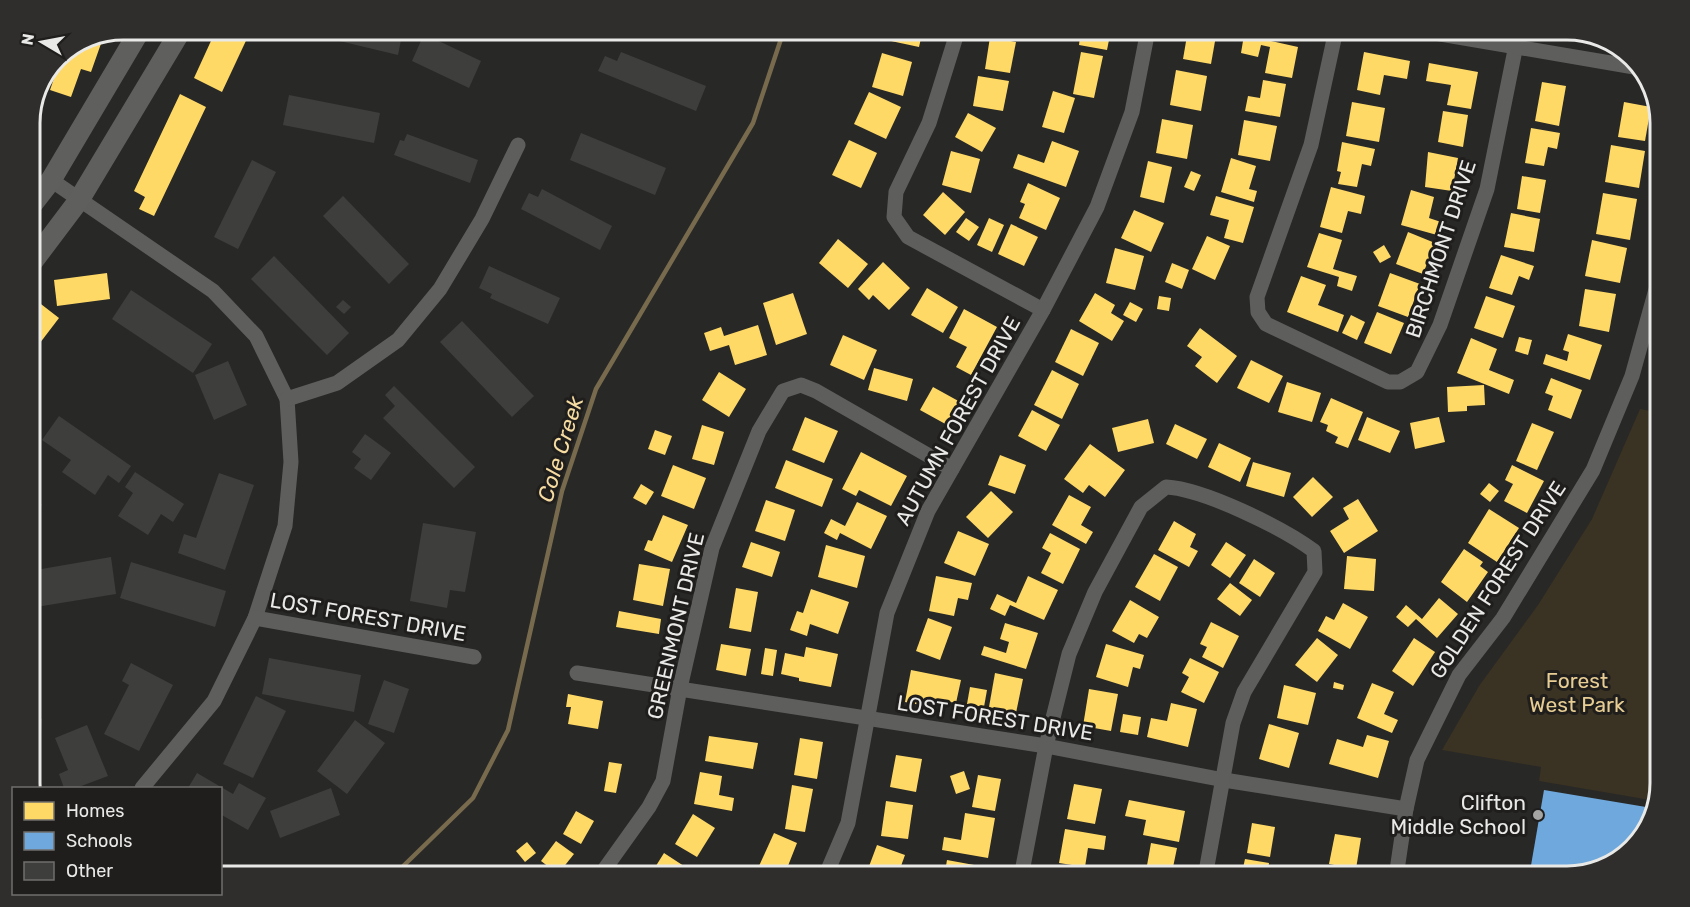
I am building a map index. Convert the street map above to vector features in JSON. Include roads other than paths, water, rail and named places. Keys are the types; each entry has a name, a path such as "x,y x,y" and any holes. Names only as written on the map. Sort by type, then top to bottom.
{"main road":[{"path":"41,193 51,180 134,40"},
{"path":"41,250 79,200 175,40"}],"street":[{"path":"955,40 929,123 896,192 894,217 909,237 1043,310"},
{"name":"AUTUMN FOREST DRIVE","path":"830,866 848,823 887,613 928,511 1043,310 1097,207 1132,112 1146,40"},
{"name":"BIRCHMONT DRIVE","path":"1334,40 1311,145 1257,297 1258,312 1266,324 1388,382 1400,382 1417,372 1440,325 1487,189 1516,45"},
{"path":"1483,40 1625,65"},
{"path":"287,399 337,383 398,340 440,289 482,219 518,145"},
{"path":"51,180 213,291 256,336 287,399 291,462 285,526 255,618 214,702 144,787"},
{"name":"GOLDEN FOREST DRIVE","path":"1398,866 1406,809 1417,760 1459,675 1503,618 1593,470 1632,376 1649,313"},
{"name":"GREENMONT DRIVE","path":"607,866 649,807 663,781 680,688 712,548 759,431 783,391 801,385 816,391 952,469"},
{"path":"1023,866 1046,746 1069,654 1095,592 1141,507 1166,487 1186,488 1292,535 1314,551 1315,572 1244,692 1233,723 1207,866"},
{"name":"LOST FOREST DRIVE","path":"255,618 474,657"},
{"name":"LOST FOREST DRIVE","path":"577,673 1046,746 1224,780 1406,809"}],"waterway":[{"name":"Cole Creek","path":"403,866 473,798 508,730 562,491 596,389 753,123 781,40"}],"place":[{"name":"Clifton Middle School","path":"1538,815"}],"park label":[{"name":"Forest West Park","path":"1577,693"}]}
